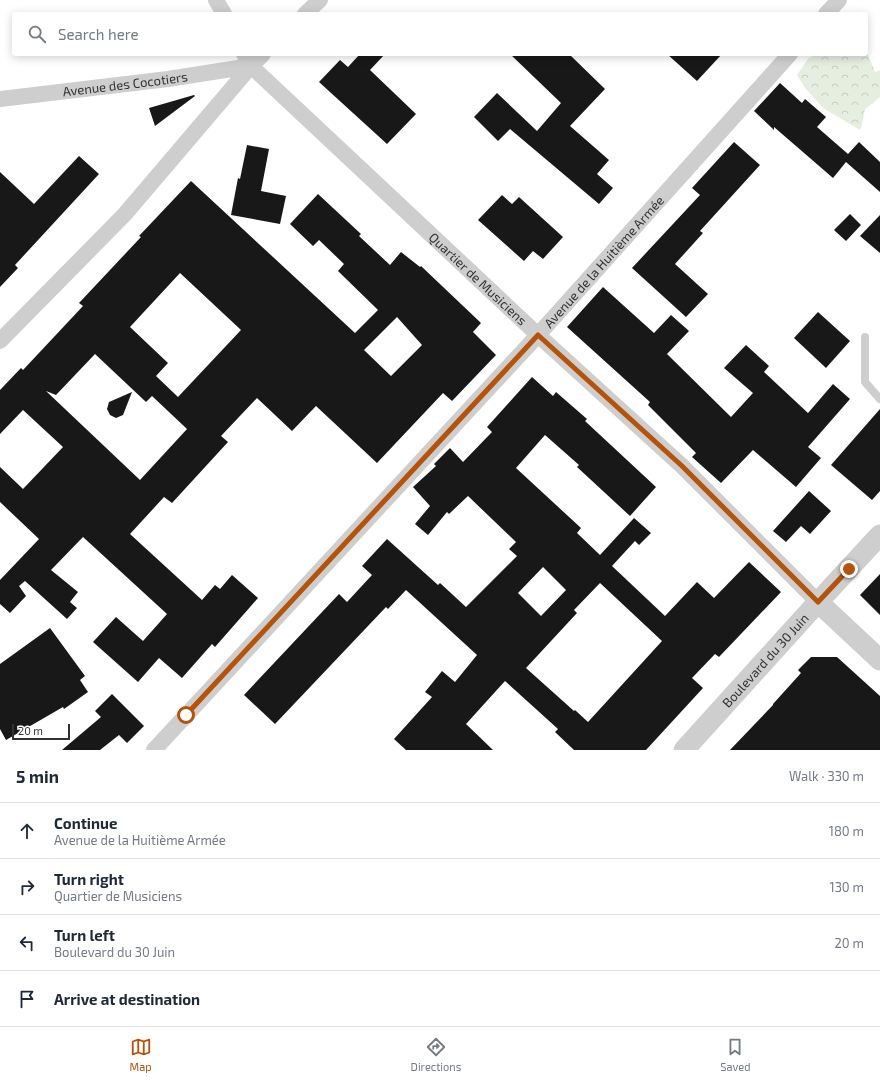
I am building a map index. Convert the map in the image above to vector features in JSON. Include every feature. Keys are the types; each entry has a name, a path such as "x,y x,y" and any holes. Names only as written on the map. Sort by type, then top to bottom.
{"street":[{"path":"216,0 223,12"},
{"path":"307,12 320,0"},
{"path":"828,12 839,0"},
{"path":"0,341 125,214 248,60 259,56"},
{"name":"Avenue de la Huitième Armée","path":"154,750 538,335 788,56"},
{"name":"Avenue des Cocotiers","path":"0,99 168,79 248,60"},
{"name":"Quartier de Musiciens","path":"248,60 538,335 682,466 818,602"},
{"name":"Boulevard du 30 Juin","path":"684,750 880,536"},
{"path":"818,602 880,660"}],"lane":[{"path":"865,337 865,382 880,399"}],"green space":[{"path":"868,55 875,72 880,70 880,97 865,109 860,130 823,108 805,88 797,75 808,59 813,56"}],"building":[{"path":"358,56 383,56 370,70 416,114 387,144 319,82 340,60 348,67"},
{"path":"512,56 571,56 605,89 570,126 609,160 597,174 613,188 599,204 510,129 498,141 474,117 497,93 537,131 561,103"},
{"path":"669,56 720,56 697,81"},
{"path":"780,83 802,103 805,99 826,117 817,127 848,154 859,142 880,162 880,192 846,162 833,178 774,127 774,130 754,111"},
{"path":"194,95 195,96 155,126 149,108"},
{"path":"734,142 760,165 700,231 703,233 675,264 708,294 686,317 632,268 700,195 692,188"},
{"path":"247,145 269,149 261,191 286,196 280,224 231,215 238,178 240,179"},
{"path":"79,156 99,174 15,265 18,268 0,287 0,172 34,204"},
{"path":"191,181 355,333 378,310 338,271 344,264 319,240 313,246 290,224 318,194 361,234 359,236 390,265 401,252 420,267 421,266 481,323 473,332 496,355 452,401 443,393 377,463 316,406 292,431 257,398 221,436 228,442 172,503 164,497 130,534 202,600 215,585 220,589 232,575 258,598 215,647 212,644 182,678 159,658 138,682 93,642 116,617 143,641 167,614 83,537 51,570 78,592 70,602 77,608 67,619 25,581 19,586 26,596 10,613 0,604 0,580 39,539 0,502 0,467 23,489 63,447 23,410 0,434 0,390 21,368 23,370 83,306 79,303 141,237 139,236","holes":["180,273 241,330 178,397 156,376 168,363 130,327","397,317 422,345 391,376 364,350","95,354 146,402 152,396 187,429 140,480 46,391 56,395"]},
{"path":"502,195 512,204 519,197 563,237 543,259 533,251 524,261 478,220"},
{"path":"850,214 861,225 846,241 834,230"},
{"path":"880,215 880,253 860,236"},
{"path":"603,287 654,333 671,315 689,331 667,354 731,417 753,393 724,368 746,345 769,366 764,372 808,413 833,384 850,399 808,447 821,458 796,487 753,450 721,483 692,457 696,453 648,405 650,402 567,327"},
{"path":"818,312 850,341 826,368 794,338"},
{"path":"532,377 553,396 556,392 587,419 585,421 656,487 630,516 577,467 579,465 545,435 516,468 581,528 577,533 600,555 634,518 651,533 639,545 635,541 612,566 665,616 697,582 714,598 749,562 781,592 719,657 715,654 692,678 703,688 646,750 574,750 555,732 558,729 505,681 466,724 493,750 406,750 394,739 432,697 425,692 442,671 455,682 477,655 406,590 388,609 386,607 275,724 244,695 339,594 347,602 372,575 362,566 387,539 438,585 440,583 466,607 517,556 509,549 516,542 468,496 449,514 447,512 428,535 415,524 430,506 413,487 436,466 434,464 450,448 463,462 492,432 487,427","holes":["543,567 566,590 541,616 518,593","600,583 662,641 588,722 526,668 577,613 574,610"]},
{"path":"132,392 123,415 116,418 110,415 107,409 109,402"},
{"path":"880,409 880,491 872,500 831,465"},
{"path":"809,491 831,511 810,534 801,526 786,542 773,531"},
{"path":"880,574 880,615 860,595"},
{"path":"50,628 85,676 80,680 88,692 64,709 63,707 6,740 0,729 0,664"},
{"path":"811,657 837,657 880,696 880,750 730,750 801,673 798,670"},
{"path":"112,694 144,726 127,743 119,735 100,750 62,750 101,717 95,711"}],"route":[{"path":"186,715 538,335 682,466 818,602 849,569"}]}
